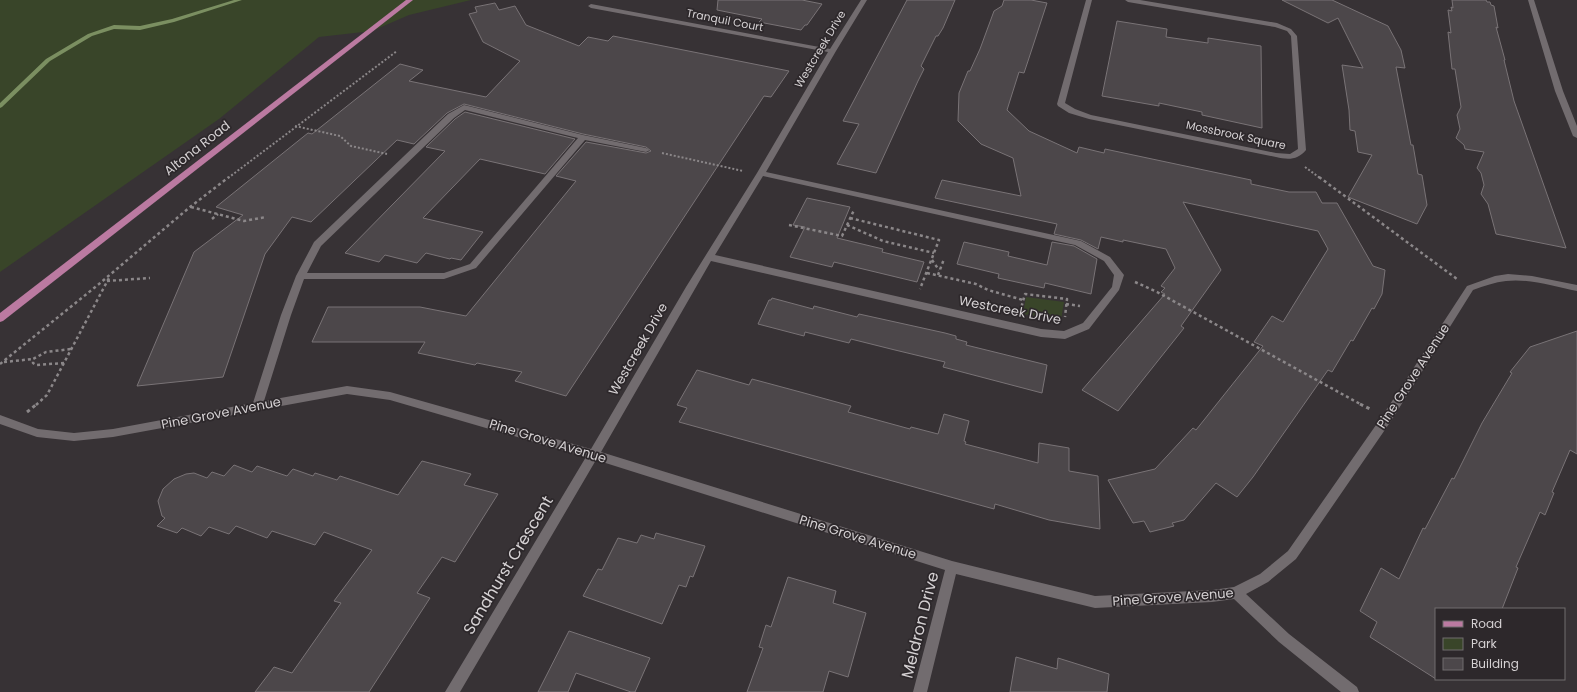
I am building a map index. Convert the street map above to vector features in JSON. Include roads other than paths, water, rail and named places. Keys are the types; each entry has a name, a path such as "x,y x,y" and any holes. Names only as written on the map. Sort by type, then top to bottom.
{"main road":[{"name":"Altona Road","path":"0,318 410,0"}],"street":[{"name":"Westcreek Drive","path":"593,455 689,289 761,173 832,51 864,0"},
{"name":"Mossbrook Square","path":"1089,0 1061,104 1072,111 1089,116 1292,157 1302,150 1294,36 1289,30 1277,25 1128,0"},
{"path":"1531,0 1559,91 1577,136"},
{"name":"Tranquil Court","path":"591,6 832,51"},
{"path":"257,406 286,315 301,276 317,244 451,116 464,107 583,137 646,150"},
{"path":"301,276 444,276 472,266 583,137"},
{"name":"Westcreek Drive","path":"709,257 1050,334 1065,335 1086,326 1116,288 1119,275 1107,259 1078,243 761,173"},
{"name":"Pine Grove Avenue","path":"0,419 38,433 74,437 113,433 347,390 390,396 564,445 952,567 1095,602 1212,596 1236,593 1264,578 1292,555 1386,418 1470,288 1495,279 1508,277 1532,279 1577,288"},
{"name":"Sandhurst Crescent","path":"452,692 593,455"},
{"name":"Meldron Drive","path":"920,692 952,567"},
{"path":"1236,593 1284,638 1352,692"}],"waterway":[{"path":"0,106 48,60 90,35 114,27 140,28 174,20 239,0"}]}
